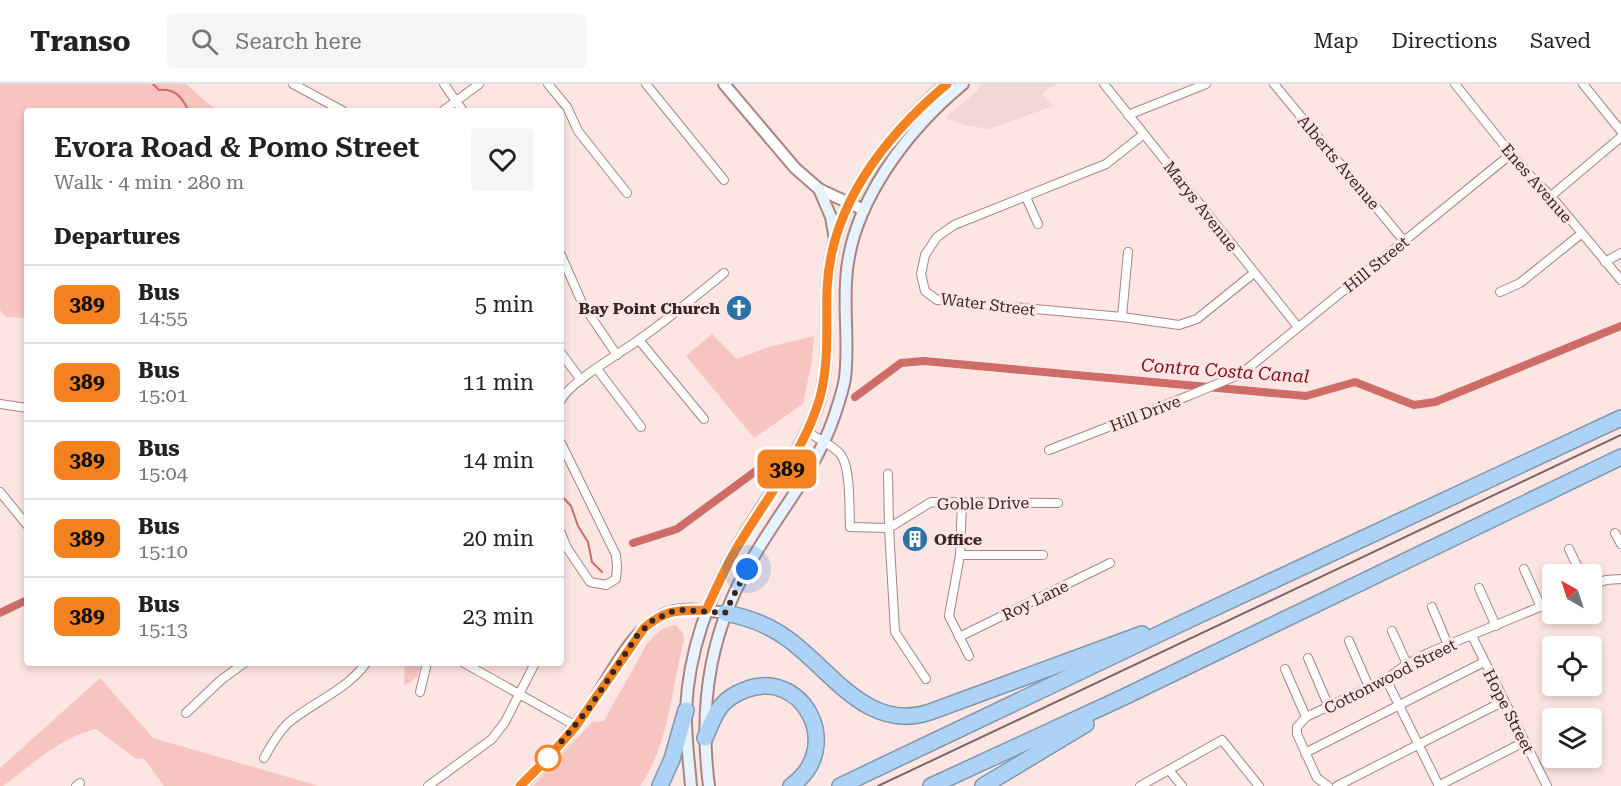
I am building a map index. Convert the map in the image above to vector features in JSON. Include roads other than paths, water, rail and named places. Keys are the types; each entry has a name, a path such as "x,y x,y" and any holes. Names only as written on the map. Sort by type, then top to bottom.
{"highway":[{"path":"840,786 1621,418"},
{"path":"931,786 1124,697 1621,457"},
{"path":"725,613 741,616 777,632 814,660 862,704 886,714 903,717 930,712 1132,636 1180,624"},
{"path":"705,738 723,704 735,694 750,688 765,687 792,694 811,715 816,729 817,744 814,759 806,773 792,786"},
{"path":"983,786 1101,716 1124,697"},
{"path":"660,786 672,759 686,710"}],"main road":[{"path":"691,786 686,710 693,654 706,610 740,542 791,462 816,408 828,335 827,290 830,260 850,202 881,150 920,106 946,84"},
{"path":"709,786 705,738 706,702 711,664 725,613 756,552 810,470 835,416 845,379 846,281 850,247 864,210 892,162 912,134 940,104 963,84"},
{"path":"819,189 831,218 836,242"}],"street":[{"path":"293,84 337,108"},
{"path":"444,84 461,108"},
{"path":"447,108 479,84"},
{"path":"548,84 567,107 578,131 627,193"},
{"path":"646,84 724,180"},
{"path":"724,84 795,168 819,189 864,210"},
{"name":"Marys Avenue","path":"1104,84 1298,327"},
{"path":"1128,115 1206,84"},
{"name":"Alberts Avenue","path":"1274,84 1404,241"},
{"name":"Enes Avenue","path":"1455,84 1511,154 1551,195 1621,280"},
{"path":"1583,84 1621,131"},
{"name":"Water Street","path":"1144,135 1106,164 954,225 937,237 925,255 921,274 925,291 936,300 1122,317 1179,325 1197,319 1254,273"},
{"path":"1551,195 1621,137"},
{"name":"Hill Street","path":"1241,374 1511,154"},
{"path":"1026,196 1038,224"},
{"path":"1500,292 1520,283 1581,234"},
{"path":"1122,317 1128,252"},
{"path":"1605,262 1621,253"},
{"path":"564,262 583,305 617,354"},
{"path":"564,394 639,340 724,273"},
{"path":"639,340 704,419"},
{"path":"564,357 581,381"},
{"path":"597,369 641,427"},
{"name":"Hill Drive","path":"1049,450 1241,374"},
{"path":"0,404 24,408"},
{"path":"806,431 843,456 847,467 850,526 889,528"},
{"path":"564,449 611,542 616,555 616,579 606,585 590,582 582,573 564,539"},
{"path":"888,474 895,632 926,679"},
{"path":"0,492 24,521"},
{"path":"962,501 960,555 949,616 969,656"},
{"name":"Goble Drive","path":"889,528 931,502 1058,503"},
{"path":"1616,533 1621,544"},
{"path":"1569,549 1576,564"},
{"path":"960,555 1043,555"},
{"name":"Roy Lane","path":"959,637 1110,563"},
{"path":"1524,569 1541,607"},
{"path":"1602,581 1621,579"},
{"path":"1479,588 1496,626"},
{"path":"1432,607 1448,645"},
{"name":"Cottonwood Street","path":"1305,753 1297,734 1297,728 1306,717 1369,687 1407,664 1541,607"},
{"path":"520,786 576,726 644,628 652,621 671,612 682,610 725,613"},
{"path":"1392,631 1407,664"},
{"name":"Hope Street","path":"1472,636 1545,786"},
{"path":"1349,641 1369,687"},
{"path":"1308,658 1329,707"},
{"path":"1328,786 1317,778 1305,753 1485,662"},
{"path":"186,714 221,680 240,666"},
{"path":"264,758 277,735 289,723 357,676 364,666"},
{"path":"420,693 426,666"},
{"path":"470,666 576,726"},
{"path":"428,786 492,740 505,722 534,666"},
{"path":"1285,669 1306,717"},
{"path":"1386,678 1438,786 1524,742"},
{"path":"1337,786 1504,701"},
{"path":"1140,786 1222,740 1259,786"},
{"path":"1169,770 1182,786"}],"waterway":[{"path":"153,84 159,90 174,92 187,108"},
{"name":"Contra Costa Canal","path":"855,397 901,363 924,361 1306,396 1355,382 1414,405 1435,402 1621,326"},
{"name":"Contra Costa Canal","path":"633,543 677,529 783,451"},
{"path":"564,498 571,506 578,526 588,542 592,562 602,572"},
{"name":"Contra Costa Canal","path":"0,613 24,601"}],"railway":[{"path":"878,786 1621,435"}],"place":[{"name":"Bay Point Church","path":"739,308"},
{"name":"Office","path":"915,539"}]}
